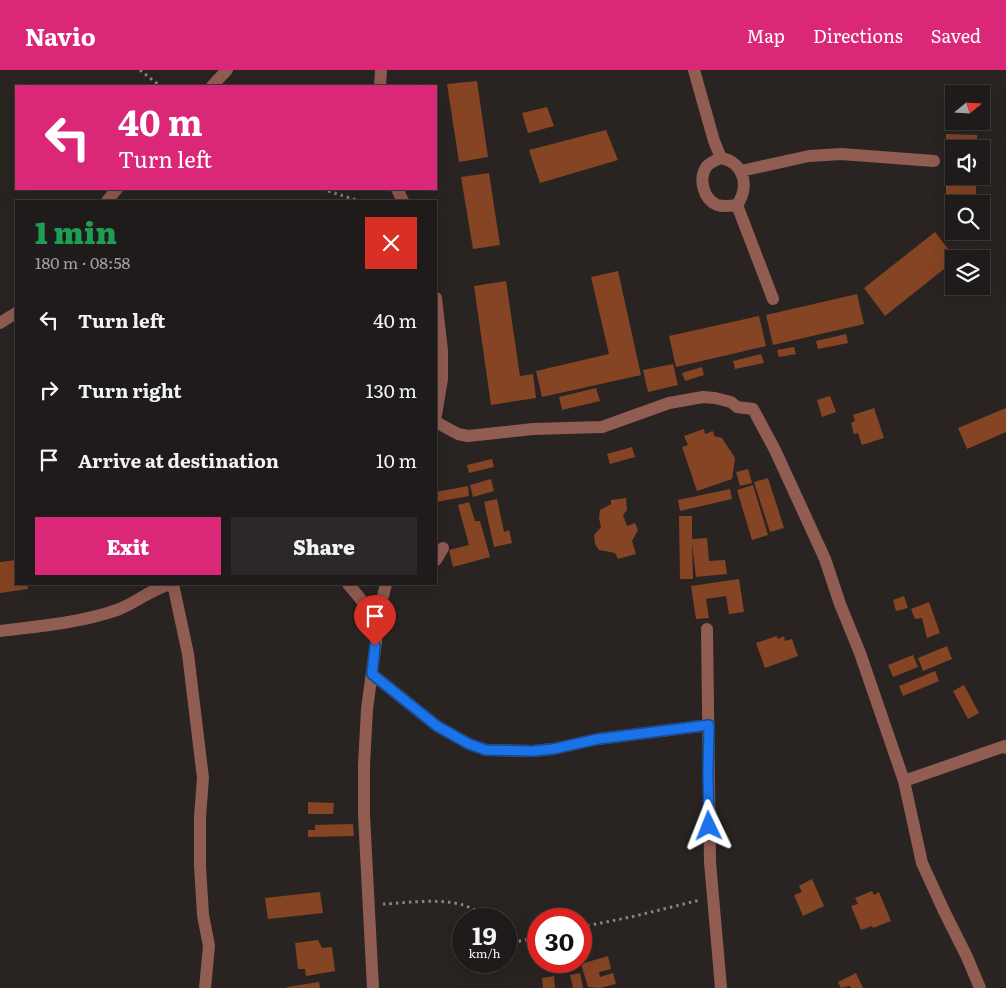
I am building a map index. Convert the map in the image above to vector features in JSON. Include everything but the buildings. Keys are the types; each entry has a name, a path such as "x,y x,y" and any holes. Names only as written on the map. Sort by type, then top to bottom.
{"street":[{"path":"213,85 227,70"},
{"path":"380,85 382,70"},
{"path":"694,70 714,141 721,158"},
{"path":"741,171 809,156 841,154 934,161"},
{"path":"721,158 728,159 737,165 741,171 744,188 742,199 737,205 725,206 716,204 709,199 704,188 702,178 704,170 708,165 721,158"},
{"path":"108,200 116,190"},
{"path":"737,205 772,299"},
{"path":"437,307 442,351 442,379 437,409"},
{"path":"0,323 15,314"},
{"path":"437,423 458,434 468,436 533,429 602,427 669,404 703,397 715,398 731,402 737,407 753,409 779,458 825,559 904,781 922,863 968,957 980,988"},
{"path":"437,558 443,548"},
{"path":"0,631 81,621 124,607 142,596 170,585"},
{"path":"173,585 188,654 204,778 200,817 200,866 203,915 209,946 205,988"},
{"path":"349,585 378,624"},
{"path":"373,988 364,815 364,773 367,709 378,624 386,585"},
{"path":"707,629 708,773 712,897 721,988"},
{"path":"372,674 437,726 469,744 486,750 546,750 598,739 709,725"},
{"path":"904,781 1005,746 1006,748"}],"path":[{"path":"140,70 159,85"},
{"path":"325,190 356,200"},
{"path":"592,925 712,897"},
{"path":"369,904 458,902 472,908"}],"route":[{"path":"375,646 372,674 437,726 469,744 486,750 533,751 553,749 598,739 709,725 709,826"}]}
